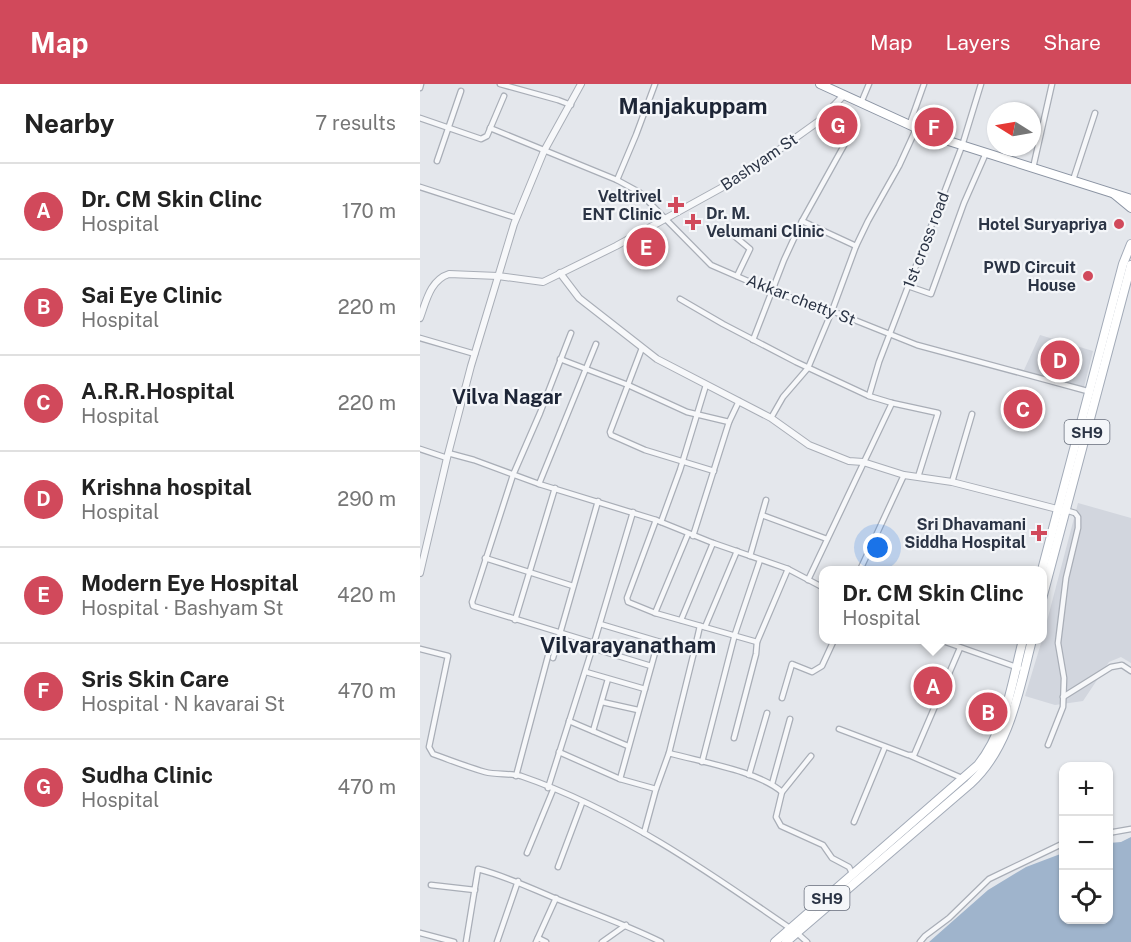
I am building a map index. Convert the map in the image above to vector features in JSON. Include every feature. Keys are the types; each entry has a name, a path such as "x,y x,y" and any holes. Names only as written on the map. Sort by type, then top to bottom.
{"highway":[{"path":"820,84 913,127 962,146 1131,199"},
{"path":"1113,194 1131,208"}],"main road":[{"name":"SH9","path":"1047,576 1130,244"},
{"name":"SH9","path":"1093,393 1131,265"},
{"name":"SH9","path":"1043,566 1062,510"},
{"name":"SH9","path":"1020,668 1022,644"},
{"name":"SH9","path":"775,942 797,928 853,876 967,781 989,751 998,732 1030,644"},
{"path":"786,942 797,928 967,781"}],"street":[{"path":"500,84 571,105"},
{"path":"420,573 447,456 516,218 544,151 581,84"},
{"path":"616,180 655,84"},
{"path":"861,103 869,84"},
{"path":"771,418 783,397 808,368 856,246 899,166 913,127 924,84"},
{"name":"1st cross road","path":"869,396 879,362 962,146 981,84"},
{"path":"1033,168 1052,84"},
{"path":"437,161 461,91"},
{"name":"Bashyam St","path":"420,318 433,286 442,276 449,274 498,276 543,282 616,246 741,177 819,121 844,95"},
{"path":"420,118 481,139 487,136 504,96"},
{"path":"1073,180 1095,113"},
{"path":"753,340 771,291 802,221 847,140 846,137 819,121"},
{"name":"Akkar chetty St","path":"490,128 616,180 644,196 711,265 771,291 832,311 917,345 1093,393"},
{"path":"908,286 931,294 964,203 986,153"},
{"path":"420,187 516,218"},
{"path":"802,221 856,246"},
{"path":"732,234 750,249 737,276"},
{"path":"560,273 579,298 657,359 771,418 809,445 849,461 863,462 904,475 952,483 1075,513 1078,517 1078,528 1066,578 1058,643 1064,678 1063,707 1048,745"},
{"path":"680,299 753,340 869,396 938,413 918,477"},
{"path":"571,333 513,475 472,602 473,606 559,633 651,666"},
{"path":"420,338 475,354"},
{"path":"539,484 596,344"},
{"path":"642,348 610,435 645,450 714,471"},
{"path":"560,359 687,412 729,422"},
{"path":"706,385 683,460 627,598 631,605 758,642"},
{"path":"655,613 690,535 714,471 729,422 739,401"},
{"path":"808,580 892,403"},
{"path":"952,483 972,414"},
{"path":"420,449 484,463 539,484 633,512 690,535 788,569 819,586"},
{"path":"862,566 904,475"},
{"path":"515,620 555,488"},
{"path":"750,556 766,500"},
{"path":"516,776 598,501"},
{"path":"527,853 550,789 559,752 586,672 633,512"},
{"path":"762,515 827,538"},
{"path":"681,620 713,543"},
{"path":"644,833 669,753 694,652 736,551"},
{"path":"485,558 573,586"},
{"path":"702,762 735,634 760,560"},
{"path":"734,738 758,642 788,569"},
{"path":"600,624 694,652"},
{"path":"620,779 658,642"},
{"path":"782,698 792,664 812,672 822,666 832,644"},
{"path":"951,644 1020,668"},
{"path":"911,756 916,751 960,648"},
{"path":"420,649 448,656 430,751 485,772 516,776 550,789 644,833 797,928 807,942"},
{"path":"1063,697 1111,667 1122,665 1131,671"},
{"path":"586,672 645,689"},
{"path":"593,731 608,679"},
{"path":"602,702 638,710"},
{"path":"749,776 767,712"},
{"path":"772,784 790,719"},
{"path":"569,721 628,746"},
{"path":"839,729 911,756 967,781"},
{"path":"855,822 885,747"},
{"path":"559,752 620,779 656,789"},
{"path":"669,753 749,776 772,784 782,792"},
{"path":"812,756 782,792 776,817 781,825 823,845 832,858 849,867 853,876"},
{"path":"558,867 582,802"},
{"path":"1113,832 1131,829"},
{"path":"920,942 950,918 989,879 1059,845"},
{"path":"466,942 478,869 518,881 626,925 661,942"},
{"path":"497,942 518,881"},
{"path":"431,885 475,890"},
{"path":"546,942 537,940 556,898"},
{"path":"602,942 626,925"},
{"path":"420,933 454,942"}],"shaded area":[{"path":"1040,335 1093,351 1084,387 1024,370"},
{"path":"1078,503 1131,518 1131,663 1121,657 1109,662 1083,701 1055,705 1025,696 1041,644 1047,644 1047,621"}],"water":[{"path":"1131,837 1131,942 929,942 988,890 1026,867 1059,855 1059,924 1113,924 1113,843"}],"place":[{"name":"Sudha Clinic","path":"838,125"},
{"name":"Sris Skin Care","path":"934,127"},
{"name":"Veltrivel ENT Clinic","path":"676,205"},
{"name":"Dr. M. Velumani Clinic","path":"693,222"},
{"name":"Hotel Suryapriya","path":"1119,224"},
{"name":"Modern Eye Hospital","path":"646,247"},
{"name":"PWD Circuit House","path":"1088,276"},
{"name":"Krishna hospital","path":"1060,360"},
{"name":"A.R.R.Hospital","path":"1023,409"},
{"name":"Sri Dhavamani Siddha Hospital","path":"1039,533"},
{"name":"Dr. CM Skin Clinc","path":"933,686"},
{"name":"Sai Eye Clinic","path":"988,712"}],"district":[{"name":"Manjakuppam","path":"693,106"},
{"name":"Vilva Nagar","path":"507,397"},
{"name":"Vilvarayanatham","path":"628,645"}]}
